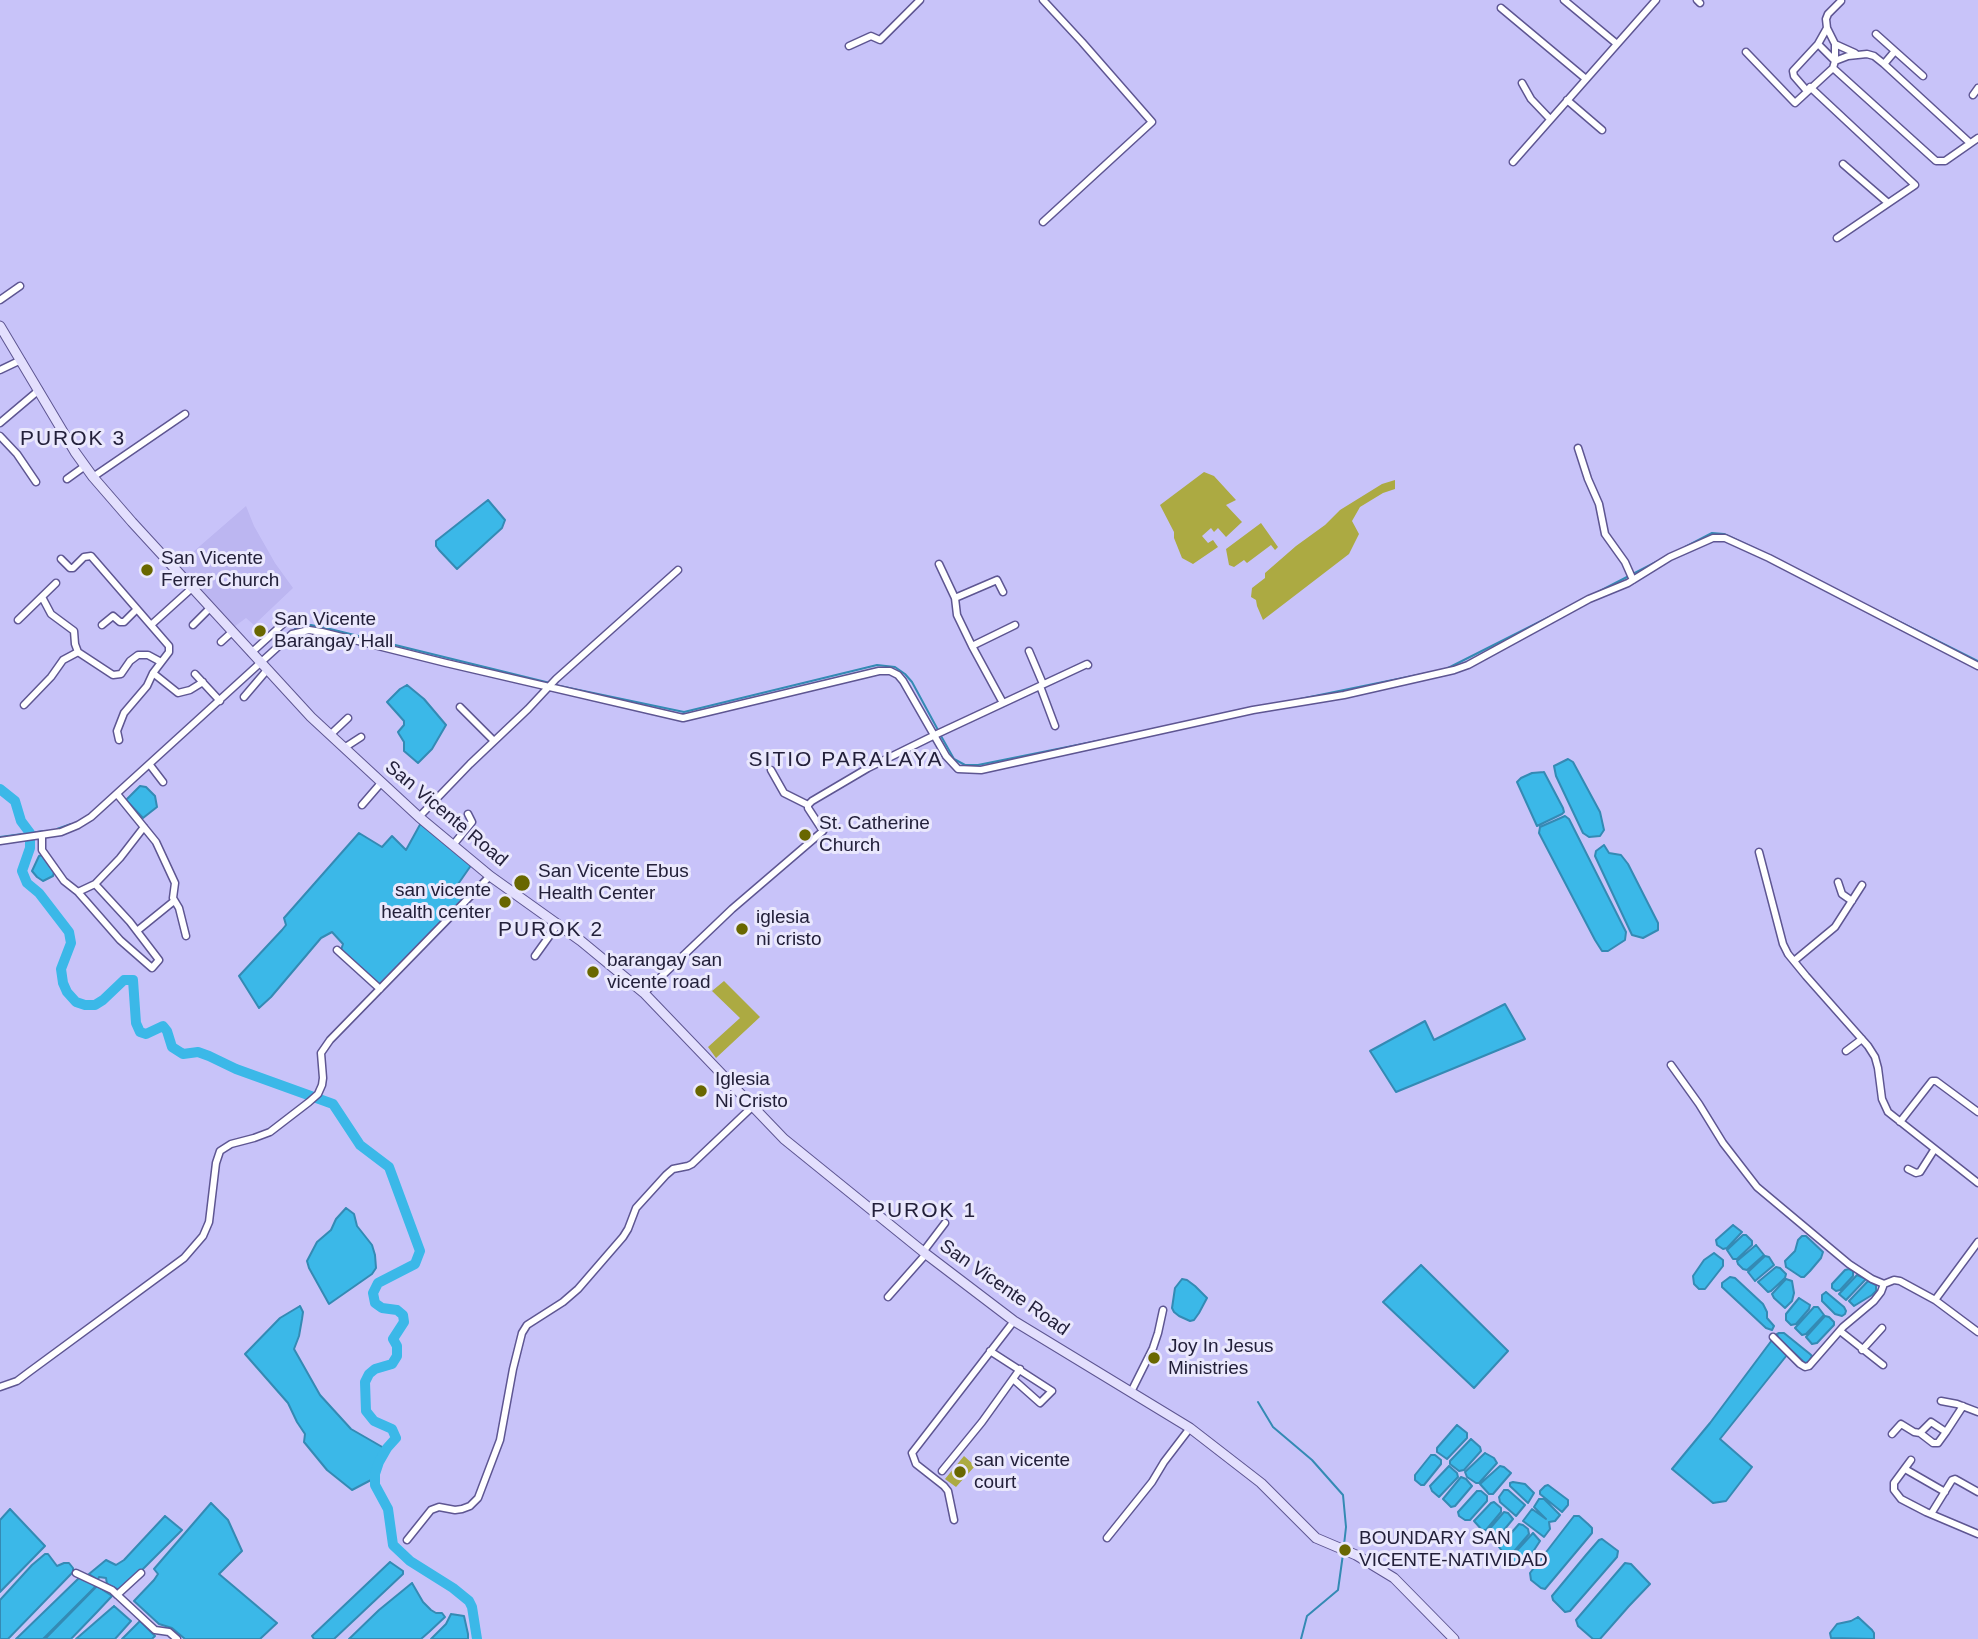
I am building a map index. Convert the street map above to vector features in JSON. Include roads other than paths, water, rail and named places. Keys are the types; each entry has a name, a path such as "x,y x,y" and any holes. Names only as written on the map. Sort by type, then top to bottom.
{"street":[{"path":"849,46 870,36 880,40 920,0"},
{"path":"1043,0 1152,122 1043,222"},
{"path":"1564,0 1617,44"},
{"path":"1513,162 1656,0"},
{"path":"1834,64 1835,44 1827,28 1826,16 1841,1"},
{"path":"1501,8 1586,79"},
{"path":"1827,28 1818,44 1793,71 1794,76 1915,185 1837,237"},
{"path":"1876,34 1923,76"},
{"path":"1818,44 1834,64 1936,161 1945,161 1978,138"},
{"path":"1835,44 1859,54"},
{"path":"1884,64 1895,51"},
{"path":"1746,52 1795,103 1834,64 1848,55 1871,55 1970,143"},
{"path":"1522,83 1531,100 1550,119"},
{"path":"1567,100 1602,130"},
{"path":"1843,164 1887,202"},
{"path":"0,300 20,286"},
{"name":"San Vicente Road","path":"0,326 93,477 264,667 381,783 490,876 581,941 644,993 784,1139 924,1253 1013,1321 1190,1429 1261,1483 1316,1538 1394,1578 1454,1639"},
{"path":"0,370 21,360"},
{"path":"0,423 39,390"},
{"path":"93,477 185,414"},
{"path":"0,436 17,454 36,482"},
{"path":"1578,448 1599,504 1605,534 1632,576"},
{"path":"67,479 85,466"},
{"path":"244,697 264,667 292,634 314,630 683,718 879,671 890,671 904,681 946,756 958,769 981,770 1253,710 1344,695 1440,674 1468,665 1632,576 1713,538 1724,538 1780,564 1978,666"},
{"path":"61,559 70,568 74,568 84,557 91,556 169,646 169,652 153,673 147,687 124,713 118,727 119,740"},
{"path":"939,564 955,598 957,615 1003,703"},
{"path":"419,817 556,680 678,570"},
{"path":"955,598 997,580 1003,592"},
{"path":"18,620 56,583"},
{"path":"151,625 192,588"},
{"path":"42,597 51,614 74,631 78,652 115,676 122,673 138,655 148,655 161,662"},
{"path":"193,625 210,608"},
{"path":"102,625 111,616 121,623 124,622 137,609"},
{"path":"251,653 284,623"},
{"path":"972,646 1015,625"},
{"path":"221,642 232,632"},
{"path":"1029,651 1055,726"},
{"path":"24,705 63,660 78,652"},
{"path":"808,804 868,768 934,735 1088,665"},
{"path":"0,841 38,836 78,825 91,817 220,701 264,667"},
{"path":"153,673 178,693 203,682"},
{"path":"195,674 220,701"},
{"path":"460,708 494,741"},
{"path":"330,735 348,718"},
{"path":"344,748 362,737"},
{"path":"150,765 163,782"},
{"path":"771,770 784,793 808,804"},
{"path":"362,804 381,783"},
{"path":"117,794 156,842 175,883 174,901 186,936"},
{"path":"644,993 732,909 818,836 822,831 808,804"},
{"path":"453,845 472,822 468,814"},
{"path":"78,892 95,884 144,827"},
{"path":"38,836 42,849 64,881 78,892 120,940 152,968 159,960 95,884"},
{"path":"1759,852 1783,944 1794,961 1875,1057 1884,1105 1888,1112 1978,1182"},
{"path":"0,1387 17,1381 184,1258 203,1236 209,1222 219,1151 231,1144 270,1132 318,1094 323,1078 322,1049 490,876"},
{"path":"1838,882 1842,894 1853,901"},
{"path":"1794,961 1835,927 1862,885"},
{"path":"137,931 174,901"},
{"path":"534,956 558,924"},
{"path":"337,950 380,989"},
{"path":"1846,1051 1862,1039"},
{"path":"1671,1065 1723,1143 1757,1187 1849,1264 1884,1284 1898,1280 1935,1300 1978,1332"},
{"path":"1899,1122 1932,1081 1978,1112"},
{"path":"407,1541 431,1510 439,1507 462,1509 478,1498 500,1440 513,1369 522,1333 527,1325 578,1289 623,1237 636,1208 666,1175 673,1169 692,1164 752,1107"},
{"path":"1908,1169 1920,1172 1934,1150"},
{"path":"888,1297 945,1223"},
{"path":"1935,1300 1978,1242"},
{"path":"1773,1337 1790,1355 1805,1367 1809,1366 1840,1331 1874,1301 1884,1284"},
{"path":"1131,1392 1153,1348 1163,1310"},
{"path":"954,1520 948,1491 916,1464 912,1454 1013,1321"},
{"path":"1862,1350 1882,1328"},
{"path":"1840,1331 1882,1365"},
{"path":"990,1351 1052,1391 1040,1403 1013,1379"},
{"path":"942,1471 1020,1369"},
{"path":"1941,1401 1978,1412"},
{"path":"1892,1434 1901,1424 1936,1444 1963,1406"},
{"path":"1920,1433 1931,1422 1946,1432"},
{"path":"1107,1538 1190,1429"},
{"path":"1911,1460 1894,1483 1894,1490 1904,1501 1978,1534"},
{"path":"1905,1469 1945,1492"},
{"path":"1931,1514 1951,1481 1955,1479 1978,1492"},
{"path":"76,1573 102,1584 155,1630 169,1632 177,1639"},
{"path":"117,1595 141,1573"}],"water":[{"path":"488,500 505,520 502,528 457,569 436,546 436,541"},
{"path":"407,685 424,699 446,725 432,749 418,763 404,751 404,742 398,732 404,721 387,702"},
{"path":"1568,759 1573,762 1600,812 1604,830 1600,836 1589,837 1583,833 1556,776 1554,766"},
{"path":"1544,772 1564,812 1537,826 1517,782 1532,773"},
{"path":"140,786 146,787 155,796 157,807 143,818 126,800"},
{"path":"1565,816 1569,819 1626,932 1625,940 1608,951 1602,951 1595,940 1539,833 1540,827"},
{"path":"422,821 472,864 456,887 469,897 381,986 341,950 343,944 332,932 321,938 259,1008 239,976 286,925 284,918 359,833 382,847 392,836 406,850"},
{"path":"1604,845 1609,853 1621,855 1628,864 1658,923 1658,930 1643,938 1632,935 1595,856 1596,851"},
{"path":"42,855 54,872 53,876 43,881 32,871"},
{"path":"1505,1004 1525,1039 1396,1092 1370,1051 1425,1021 1434,1040"},
{"path":"346,1208 354,1214 357,1226 372,1245 376,1268 372,1274 329,1304 307,1261 317,1242 331,1230"},
{"path":"1733,1225 1742,1232 1723,1249 1717,1245 1716,1240"},
{"path":"1743,1235 1752,1241 1752,1245 1737,1259 1733,1259 1727,1250"},
{"path":"1802,1236 1806,1236 1823,1252 1804,1277 1786,1267 1785,1261 1795,1251"},
{"path":"1756,1245 1764,1255 1747,1270 1743,1269 1737,1261"},
{"path":"1714,1253 1723,1260 1723,1266 1705,1289 1699,1289 1694,1284 1693,1276 1704,1260"},
{"path":"1765,1256 1769,1257 1774,1265 1755,1281 1748,1272"},
{"path":"1421,1265 1508,1351 1474,1388 1383,1302"},
{"path":"1776,1267 1786,1274 1785,1278 1768,1292 1758,1282"},
{"path":"1849,1269 1853,1271 1853,1276 1836,1291 1832,1284"},
{"path":"1857,1275 1866,1279 1846,1300 1839,1294"},
{"path":"1730,1277 1735,1278 1763,1304 1767,1318 1774,1326 1772,1330 1766,1328 1722,1287 1722,1283"},
{"path":"1182,1279 1195,1286 1207,1298 1194,1320 1190,1321 1179,1316 1172,1308 1175,1288"},
{"path":"1786,1279 1792,1281 1794,1293 1792,1301 1785,1308 1772,1294"},
{"path":"1868,1281 1876,1285 1876,1291 1854,1306 1849,1301"},
{"path":"1826,1292 1844,1307 1845,1314 1835,1314 1822,1301 1822,1295"},
{"path":"1799,1298 1810,1305 1809,1309 1796,1324 1791,1325 1786,1320 1786,1314"},
{"path":"300,1306 303,1312 294,1349 320,1395 351,1429 384,1448 371,1480 352,1490 327,1470 304,1442 305,1434 288,1403 245,1354 280,1318"},
{"path":"1814,1307 1818,1307 1824,1315 1802,1335 1795,1328"},
{"path":"1825,1316 1834,1322 1834,1325 1817,1343 1812,1344 1806,1337"},
{"path":"1779,1333 1784,1333 1810,1354 1812,1356 1809,1362 1805,1363 1778,1338"},
{"path":"1772,1340 1787,1355 1720,1439 1752,1467 1726,1501 1713,1503 1672,1469"},
{"path":"1457,1425 1467,1433 1467,1438 1447,1459 1437,1452 1437,1448"},
{"path":"1471,1439 1481,1451 1464,1470 1459,1471 1450,1461"},
{"path":"1485,1453 1497,1463 1476,1483 1467,1477 1465,1472"},
{"path":"1431,1455 1441,1460 1441,1464 1424,1485 1421,1485 1415,1480 1415,1475"},
{"path":"1449,1466 1458,1477 1439,1497 1430,1486"},
{"path":"1500,1466 1511,1473 1493,1494 1489,1494 1480,1484"},
{"path":"1461,1477 1472,1486 1455,1506 1451,1507 1443,1499"},
{"path":"1513,1482 1525,1484 1534,1493 1528,1503 1510,1486"},
{"path":"1548,1485 1568,1500 1568,1505 1562,1512 1540,1494"},
{"path":"1504,1490 1508,1490 1525,1505 1516,1516 1500,1502 1499,1497"},
{"path":"1477,1491 1487,1496 1487,1501 1470,1520 1465,1520 1458,1512"},
{"path":"1539,1499 1544,1499 1560,1515 1555,1521 1549,1522 1550,1529 1544,1537 1523,1521 1532,1509 1546,1519 1534,1507"},
{"path":"1494,1502 1501,1508 1501,1512 1486,1530 1482,1530 1474,1521"},
{"path":"211,1503 228,1520 242,1551 219,1574 277,1623 260,1639 185,1639 172,1628 159,1624 134,1601 158,1574 154,1569"},
{"path":"10,1509 45,1546 0,1592 0,1520"},
{"path":"1504,1512 1513,1519 1494,1542 1491,1541 1486,1533"},
{"path":"165,1516 182,1530 119,1590 107,1584 106,1578 99,1577 98,1580 89,1574 106,1560 116,1565 124,1560"},
{"path":"1574,1516 1579,1516 1588,1524 1592,1533 1545,1589 1541,1588 1531,1580 1530,1573"},
{"path":"1519,1524 1528,1529 1529,1534 1510,1556 1505,1555 1499,1547"},
{"path":"1533,1533 1540,1541 1523,1567 1518,1567 1511,1561 1511,1557"},
{"path":"1602,1539 1618,1551 1617,1557 1570,1611 1565,1612 1552,1596"},
{"path":"48,1554 57,1566 69,1563 73,1572 8,1639 0,1639 0,1600"},
{"path":"390,1562 403,1571 403,1574 334,1639 314,1639 312,1636"},
{"path":"1625,1563 1631,1564 1650,1584 1600,1639 1593,1639 1578,1626 1576,1620"},
{"path":"80,1577 93,1583 95,1587 43,1639 16,1639"},
{"path":"412,1583 423,1602 431,1610 442,1613 445,1617 429,1632 421,1639 349,1639 379,1610"},
{"path":"97,1586 112,1596 71,1639 45,1639"},
{"path":"114,1606 131,1621 115,1639 76,1639"},
{"path":"451,1614 464,1616 468,1639 431,1639 446,1624"},
{"path":"1858,1617 1872,1630 1874,1639 1831,1638 1830,1633 1837,1624"},
{"path":"140,1621 155,1636 152,1639 122,1639"}],"waterway":[{"path":"1685,547 1712,533 1724,534 1756,549"},
{"path":"1594,594 1658,561"},
{"path":"1842,593 1978,661"},
{"path":"1448,668 1571,606"},
{"path":"292,632 297,627 311,625 550,683"},
{"path":"555,685 684,712 877,665 895,667 912,682 938,730"},
{"path":"1300,699 1432,672"},
{"path":"941,736 954,759 965,765 978,765 1127,735"},
{"path":"0,789 15,801 21,821 30,833 30,848 22,871 27,883 39,893 69,932 71,943 61,969 67,992 76,1002 95,1005 124,980 133,980 136,1023 140,1032 146,1034 163,1026 172,1047 183,1054 198,1052 236,1069 333,1104 360,1145 389,1167 420,1251 415,1264 378,1283 373,1293 375,1303 382,1308 397,1310 403,1315 404,1322 393,1339 397,1346 397,1356 392,1364 375,1369 365,1382 366,1411 374,1421 392,1429 396,1438 379,1462 375,1485 388,1509 393,1545 410,1561 469,1601 477,1639"},
{"path":"57,829 71,824"},
{"path":"0,837 44,831"},
{"path":"1258,1402 1273,1427 1312,1460 1343,1495 1346,1527 1344,1545"},
{"path":"1301,1639 1307,1616 1338,1590 1343,1554"}],"place":[{"name":"San Vicente Ferrer Church","path":"147,570"},
{"name":"San Vicente Barangay Hall","path":"260,631"},
{"name":"St. Catherine Church","path":"805,835"},
{"name":"San Vicente Ebus Health Center","path":"522,883"},
{"name":"san vicente health center","path":"505,902"},
{"name":"iglesia ni cristo","path":"742,929"},
{"name":"barangay san vicente road","path":"593,972"},
{"name":"Iglesia Ni Cristo","path":"701,1091"},
{"name":"Joy In Jesus Ministries","path":"1154,1358"},
{"name":"san vicente court","path":"960,1472"},
{"name":"BOUNDARY SAN VICENTE-NATIVIDAD","path":"1345,1550"}],"district":[{"name":"PUROK 3","path":"73,439"},
{"name":"SITIO PARALAYA","path":"846,760"},
{"name":"PUROK 2","path":"551,930"},
{"name":"PUROK 1","path":"924,1211"}]}
